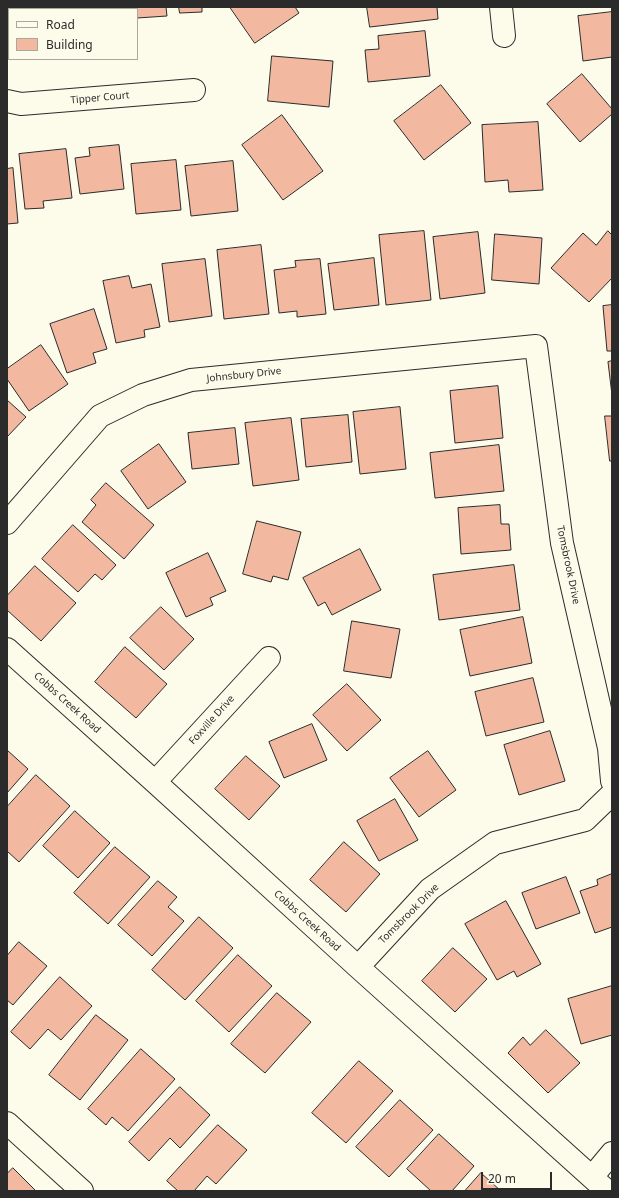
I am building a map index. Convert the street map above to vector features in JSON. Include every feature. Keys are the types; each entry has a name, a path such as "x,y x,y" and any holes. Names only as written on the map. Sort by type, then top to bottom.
{"street":[{"path":"501,7 504,36"},
{"name":"Tipper Court","path":"7,101 21,104 194,90"},
{"name":"Johnsbury Drive","path":"7,523 100,416 142,395 192,380 536,346"},
{"name":"Tomsbrook Drive","path":"536,346 562,543 609,748 612,781"},
{"name":"Cobbs Creek Road","path":"7,650 599,1184"},
{"name":"Foxville Drive","path":"155,782 269,658"},
{"name":"Tomsbrook Drive","path":"358,967 430,890 495,843 585,820 612,794"},
{"path":"7,1123 82,1191"},
{"path":"599,1184 612,1153"}],"building":[{"path":"7,7 54,8 8,8 8,28"},
{"path":"106,7 106,8 62,8"},
{"path":"166,7 167,16 138,18 138,8 118,8"},
{"path":"179,7 202,7 202,12 180,13"},
{"path":"230,7 295,7 299,13 255,43"},
{"path":"367,7 437,7 438,19 370,27"},
{"path":"612,12 612,57 583,61 578,16"},
{"path":"425,31 430,76 368,82 365,50 379,49 378,36"},
{"path":"272,56 333,61 329,107 268,101"},
{"path":"582,74 612,109 612,114 580,142 547,104"},
{"path":"441,85 471,123 424,160 394,121"},
{"path":"282,115 323,171 283,200 242,145"},
{"path":"538,122 543,190 509,192 508,180 485,182 482,125"},
{"path":"119,145 124,189 80,194 75,158 90,156 89,148"},
{"path":"66,149 72,198 43,201 44,208 25,209 19,154"},
{"path":"176,160 181,210 136,214 131,164"},
{"path":"233,161 238,211 191,216 185,166"},
{"path":"13,168 18,223 7,224 7,169"},
{"path":"424,231 431,300 386,305 379,235"},
{"path":"608,231 612,235 612,278 589,302 551,268 583,233 596,245"},
{"path":"478,232 485,293 440,299 433,237"},
{"path":"495,234 542,238 539,284 492,280"},
{"path":"261,245 269,314 224,319 217,250"},
{"path":"374,258 379,305 334,310 328,264"},
{"path":"205,259 212,316 169,322 162,264"},
{"path":"320,259 326,314 297,317 297,311 279,313 274,270 296,267 295,261"},
{"path":"129,276 132,288 151,284 160,327 144,330 145,337 116,343 103,281"},
{"path":"612,305 612,351 607,351 603,306"},
{"path":"94,309 107,349 93,353 96,363 67,373 50,324"},
{"path":"41,345 68,384 29,411 7,379 7,369"},
{"path":"612,361 612,395 608,362"},
{"path":"498,386 503,438 455,443 450,391"},
{"path":"7,400 26,417 7,437"},
{"path":"400,407 406,469 360,474 353,412"},
{"path":"348,415 352,462 306,467 301,419"},
{"path":"605,416 612,416 612,461 610,461"},
{"path":"291,418 299,480 253,486 245,423"},
{"path":"235,428 239,464 192,469 188,433"},
{"path":"159,444 186,482 148,509 121,471"},
{"path":"499,445 504,491 435,498 430,453"},
{"path":"106,483 154,525 124,559 82,522 96,505 91,500"},
{"path":"500,505 501,524 509,524 511,550 461,554 458,508"},
{"path":"257,521 301,532 288,580 273,576 271,582 243,574"},
{"path":"73,525 116,565 102,580 95,574 78,592 42,559"},
{"path":"360,549 381,590 332,615 325,602 318,606 303,578"},
{"path":"208,553 226,591 210,598 213,605 186,617 166,573"},
{"path":"514,565 520,610 439,620 433,575"},
{"path":"35,566 76,603 41,641 7,610 7,596"},
{"path":"161,607 194,639 164,670 130,638"},
{"path":"523,617 532,663 470,676 460,630"},
{"path":"352,621 400,629 391,678 344,671"},
{"path":"125,647 167,684 136,718 95,682"},
{"path":"533,678 544,722 486,736 475,692"},
{"path":"347,684 381,720 347,751 313,715"},
{"path":"312,724 327,760 284,778 269,742"},
{"path":"550,731 565,781 519,795 504,745"},
{"path":"7,750 28,769 7,793"},
{"path":"428,751 456,790 419,817 390,778"},
{"path":"246,756 280,786 249,820 215,789"},
{"path":"36,775 70,806 19,862 7,851 7,807"},
{"path":"395,799 418,840 379,861 357,821"},
{"path":"75,811 110,843 78,878 43,846"},
{"path":"344,842 380,874 346,912 310,880"},
{"path":"115,847 150,877 108,924 74,893"},
{"path":"612,874 612,927 595,933 580,891 598,885 597,880"},
{"path":"566,877 580,913 536,929 522,893"},
{"path":"158,881 177,897 168,907 184,921 152,956 118,925"},
{"path":"506,901 541,964 517,977 514,971 497,980 465,924"},
{"path":"199,917 233,948 185,1000 152,970"},
{"path":"19,942 47,966 13,1005 7,1000 7,956"},
{"path":"453,948 487,979 455,1012 422,981"},
{"path":"238,955 272,986 229,1032 196,1001"},
{"path":"60,977 92,1006 61,1040 48,1029 30,1049 11,1032"},
{"path":"612,986 612,1035 581,1044 568,999"},
{"path":"277,993 311,1022 265,1073 231,1044"},
{"path":"96,1015 128,1040 80,1100 49,1075"},
{"path":"546,1030 580,1063 548,1093 508,1053 523,1037 530,1045"},
{"path":"141,1049 175,1079 128,1131 112,1117 106,1125 88,1109"},
{"path":"359,1061 393,1091 346,1143 312,1113"},
{"path":"180,1087 210,1115 180,1148 170,1138 149,1161 129,1142"},
{"path":"400,1100 433,1130 389,1177 356,1147"},
{"path":"218,1125 247,1150 216,1184 207,1176 194,1191 178,1191 167,1181"},
{"path":"439,1134 474,1166 452,1191 431,1191 407,1169"},
{"path":"13,1168 36,1191 7,1191 7,1174"},
{"path":"481,1173 501,1191 465,1191"}]}
